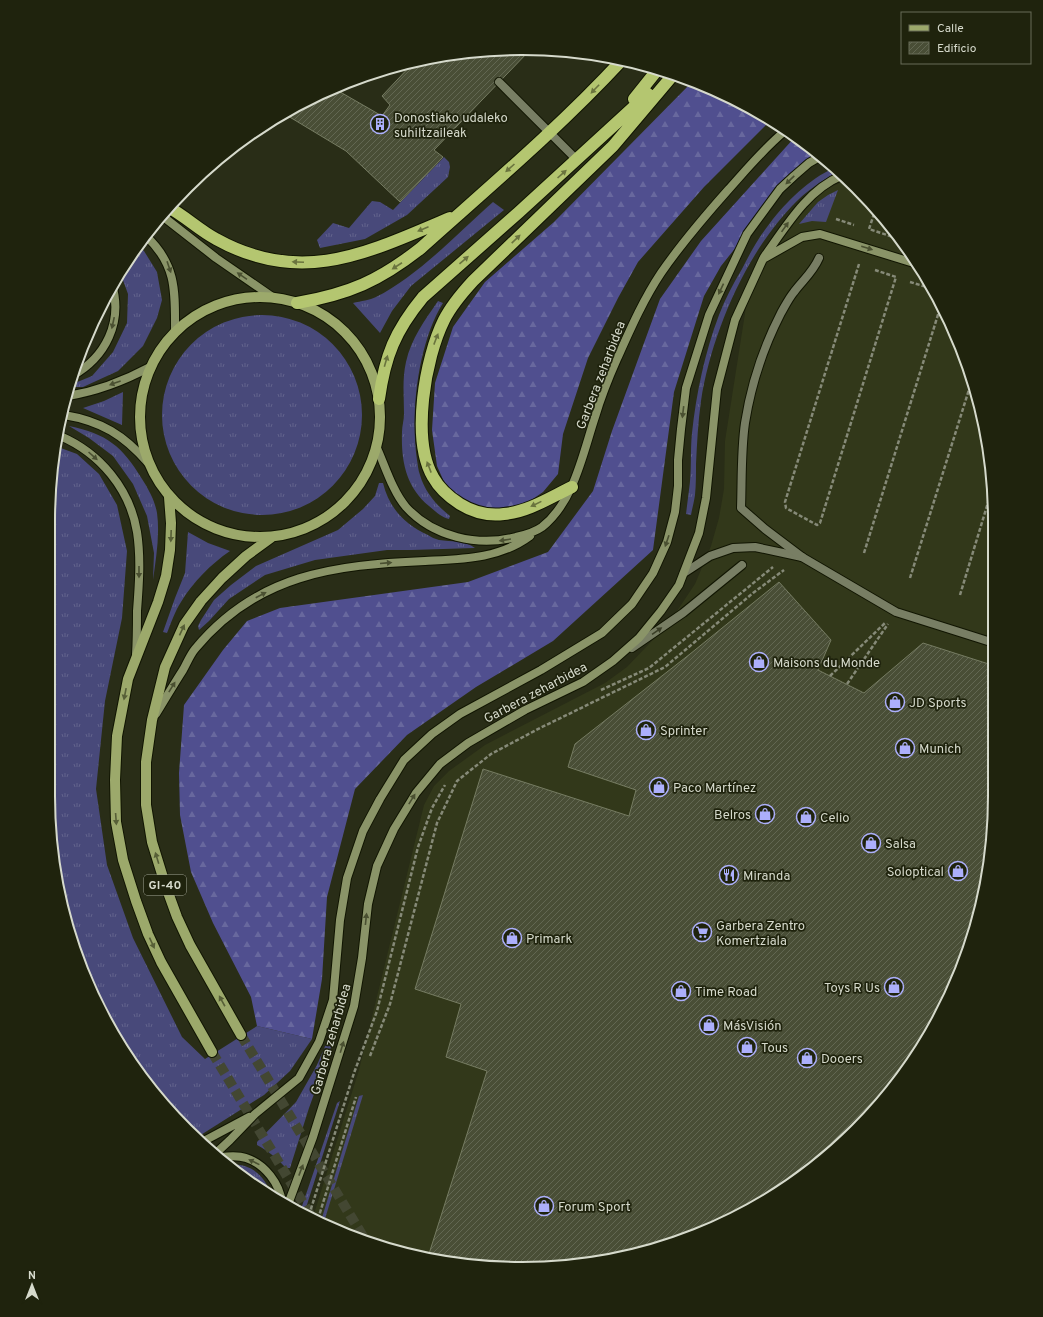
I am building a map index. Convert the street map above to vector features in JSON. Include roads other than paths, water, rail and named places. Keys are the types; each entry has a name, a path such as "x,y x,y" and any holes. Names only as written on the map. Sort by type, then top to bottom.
{"highway":[{"path":"297,303 320,299 364,285 384,275 403,262 421,248 550,133 617,65"},
{"path":"606,133 653,75"},
{"path":"379,400 382,376 389,353 398,331 418,303 438,283 577,160 665,78"},
{"path":"572,487 530,507 517,512 504,514 478,512 465,507 452,499 441,489 432,476 426,462 422,433 421,412 425,382 432,350 444,320 458,298 484,270 613,146 669,79"},
{"path":"174,210 216,239 236,249 258,257 304,263 347,258 389,244 459,214"}],"main road":[{"path":"253,297 274,298 297,303 317,311 336,324 352,339 365,358 374,378 379,400 380,426 377,448 364,478 347,500 319,522 300,531 272,537 249,537 227,533 205,525 186,512 169,497 157,481 148,463 141,439 139,415 142,390 150,366 162,347 175,331 194,316 212,307 232,300 253,297"},
{"name":"GI-40","path":"169,497 171,524 166,576 158,602 128,679 116,736 116,822 123,860 148,934 161,962 212,1052"},
{"name":"GI-40","path":"241,1035 190,944 165,884 152,842 146,805 146,762 152,720 165,667 184,625 201,601 222,578 246,556 272,537"}],"street":[{"path":"499,82 577,160"},
{"name":"Garbera zeharbidea","path":"377,448 395,489 405,506 436,530 453,536 489,542 507,540 525,535 541,527 554,514 572,487 595,415 616,360 637,316 661,274 702,219 745,170 782,134"},
{"path":"219,1150 255,1114 299,1078 319,1042 333,1000 340,920 347,878 363,831 380,799 404,760 432,734 460,714 541,670 602,633 632,604 653,573 667,542 675,512 678,486 678,460 686,388 708,315 747,234 780,189 809,163 815,159"},
{"name":"Garbera zeharbidea","path":"289,1201 313,1137 354,1006 362,958 368,904 377,866 394,829 416,793 440,764 468,743 525,710 583,682 613,661 639,638 657,617 679,585 699,533 706,491 717,389 734,320 763,259 794,214 820,189 837,179"},
{"path":"167,219 216,258 274,298"},
{"path":"763,259 802,237 820,234 909,261"},
{"path":"150,240 157,246 168,263 173,282 175,331"},
{"path":"820,258 815,268 794,292 781,313 764,353 752,391 745,423 742,455 741,508 765,529 802,557 896,612 988,641"},
{"path":"80,371 94,360 110,336 114,322 114,294"},
{"path":"73,395 115,384 132,377 150,366"},
{"path":"67,416 96,423 111,430 125,439 148,463"},
{"path":"63,437 89,452 104,466 116,480 126,496 132,514 137,532 139,575 136,657"},
{"path":"152,720 194,650 233,612 255,597 279,585 303,576 328,570 387,563 470,559 490,555 509,548 527,538 541,527"},
{"path":"684,573 710,556 733,548 755,547 802,557"},
{"path":"613,661 683,613 742,565"},
{"path":"207,1139 255,1114"},
{"path":"226,1156 246,1158 260,1165 274,1180 281,1195"}],"tunnel":[{"path":"241,1035 361,1233"},
{"path":"212,1052 307,1210"}],"place":[{"name":"Donostiako udaleko suhiltzaileak","path":"380,124"},
{"name":"Maisons du Monde","path":"759,662"},
{"name":"JD Sports","path":"895,702"},
{"name":"Sprinter","path":"646,730"},
{"name":"Munich","path":"905,748"},
{"name":"Paco Martínez","path":"659,787"},
{"name":"Belros","path":"765,814"},
{"name":"Celio","path":"806,817"},
{"name":"Salsa","path":"871,843"},
{"name":"Soloptical","path":"958,871"},
{"name":"Miranda","path":"729,875"},
{"name":"Garbera Zentro Komertziala","path":"702,932"},
{"name":"Primark","path":"512,938"},
{"name":"Toys R Us","path":"894,987"},
{"name":"Time Road","path":"681,991"},
{"name":"MásVisión","path":"709,1025"},
{"name":"Tous","path":"747,1047"},
{"name":"Dooers","path":"807,1058"},
{"name":"Forum Sport","path":"544,1206"}]}
